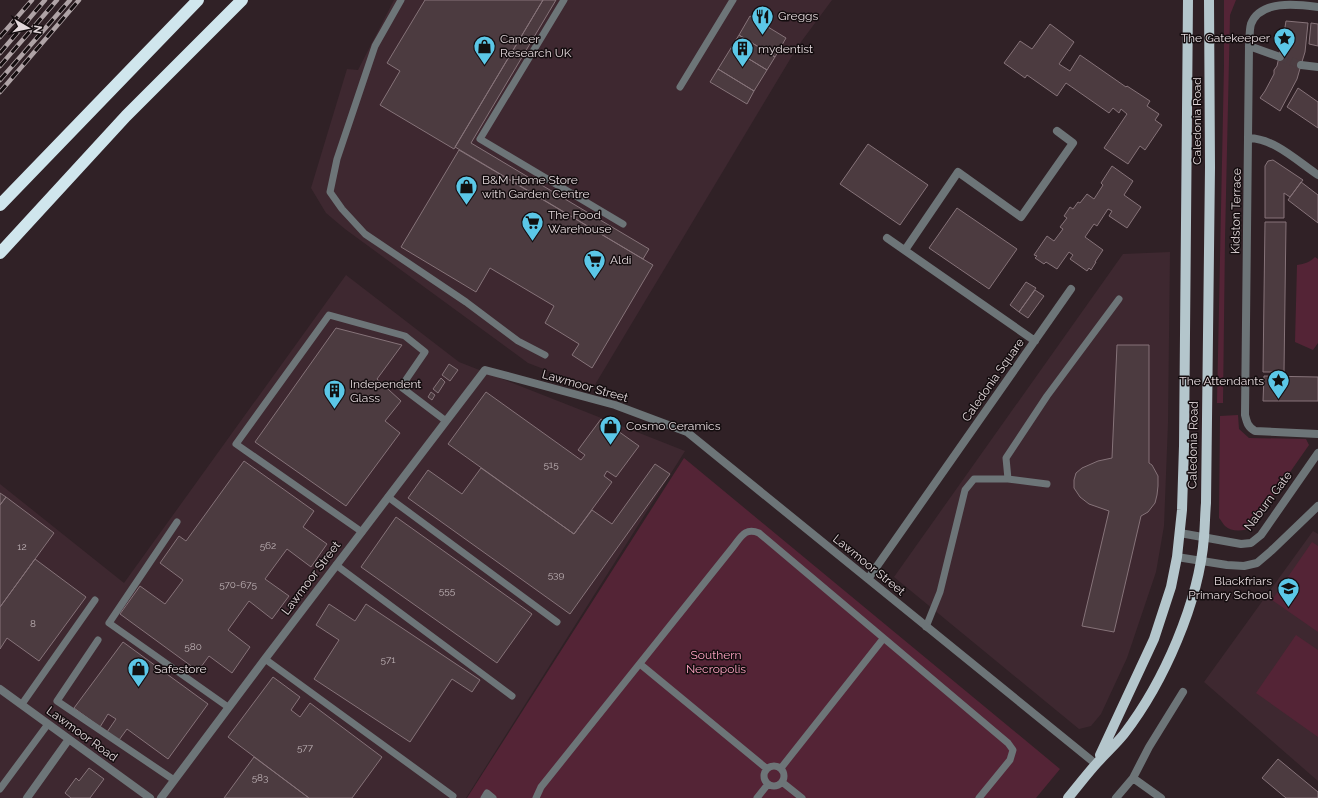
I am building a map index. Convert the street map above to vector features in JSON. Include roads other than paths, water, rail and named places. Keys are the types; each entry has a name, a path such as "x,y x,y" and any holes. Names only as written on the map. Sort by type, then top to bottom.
{"highway":[{"path":"0,205 198,0"},
{"path":"0,253 126,116 242,0"}],"main road":[{"name":"Caledonia Road","path":"1096,764 1154,639 1172,586 1180,533 1185,415 1188,0"},
{"name":"Caledonia Road","path":"1068,798 1096,764 1124,735 1150,696 1175,647 1194,590 1200,562 1204,537 1210,183 1209,0"}],"street":[{"name":"Kidston Terrace","path":"1318,6 1276,3 1266,6 1260,10 1254,17 1251,24 1249,46 1245,415 1247,424 1255,431 1318,434"},
{"path":"1249,46 1280,57"},
{"path":"1301,65 1318,67"},
{"path":"905,250 958,172 1021,217 1073,143 1057,131"},
{"path":"1249,138 1266,141 1278,147 1318,175"},
{"name":"Caledonia Square","path":"868,579 1035,341 887,238"},
{"path":"1035,341 1071,289"},
{"name":"Lawmoor Street","path":"161,798 485,370 615,405 687,432 1096,764"},
{"name":"Naburn Gate","path":"1180,533 1241,544 1252,543 1261,535 1318,453"},
{"path":"1177,557 1200,562 1244,566 1257,563 1272,551 1318,506"},
{"name":"Lawmoor Road","path":"0,689 150,798"},
{"path":"1116,798 1133,778 1149,747 1183,692"},
{"path":"28,798 69,740"},
{"path":"1133,778 1161,798"}],"lane":[{"path":"401,0 375,46 337,159 330,192 342,209 365,234 466,302 518,340 545,356"},
{"path":"564,0 480,139 623,224"},
{"path":"680,87 732,0"},
{"path":"1008,479 1006,458 1047,396 1119,299"},
{"path":"362,532 236,444 329,315 405,336 425,352 401,387 446,421"},
{"path":"926,627 940,592 965,490 974,479 1008,479 1047,484"},
{"path":"388,497 557,622"},
{"path":"177,522 109,623 228,708"},
{"path":"536,798 541,787 743,534 753,530 759,533 883,639 1008,742 1013,750 1010,760 979,798"},
{"path":"336,565 512,696"},
{"path":"22,704 96,600"},
{"path":"780,768 883,639"},
{"path":"98,640 57,700 174,780"},
{"path":"265,659 453,796"},
{"path":"640,664 766,768"},
{"path":"0,789 48,724"},
{"path":"774,765 780,768 784,775 782,782 776,786 768,784 764,778 766,768 774,765"},
{"path":"782,782 802,798"},
{"path":"756,798 768,784"},
{"path":"484,798 487,793 493,798"}],"tunnel":[{"path":"1280,57 1301,65"}],"railway":[{"path":"0,37 32,0"},
{"path":"0,53 45,0"},
{"path":"0,66 57,0"},
{"path":"0,80 70,0"},
{"path":"0,92 79,0"}],"place":[{"name":"Greggs","path":"763,36"},
{"name":"The Gatekeeper","path":"1285,58"},
{"name":"Cancer Research UK","path":"484,66"},
{"name":"mydentist","path":"742,68"},
{"name":"B&M Home Store with Garden Centre","path":"467,206"},
{"name":"The Food Warehouse","path":"532,242"},
{"name":"Aldi","path":"594,280"},
{"name":"The Attendants","path":"1279,400"},
{"name":"Independent Glass","path":"335,410"},
{"name":"Cosmo Ceramics","path":"610,446"},
{"name":"Blackfriars Primary School","path":"1288,608"},
{"name":"Safestore","path":"138,688"}],"park label":[{"name":"Southern Necropolis","path":"716,662"}]}
